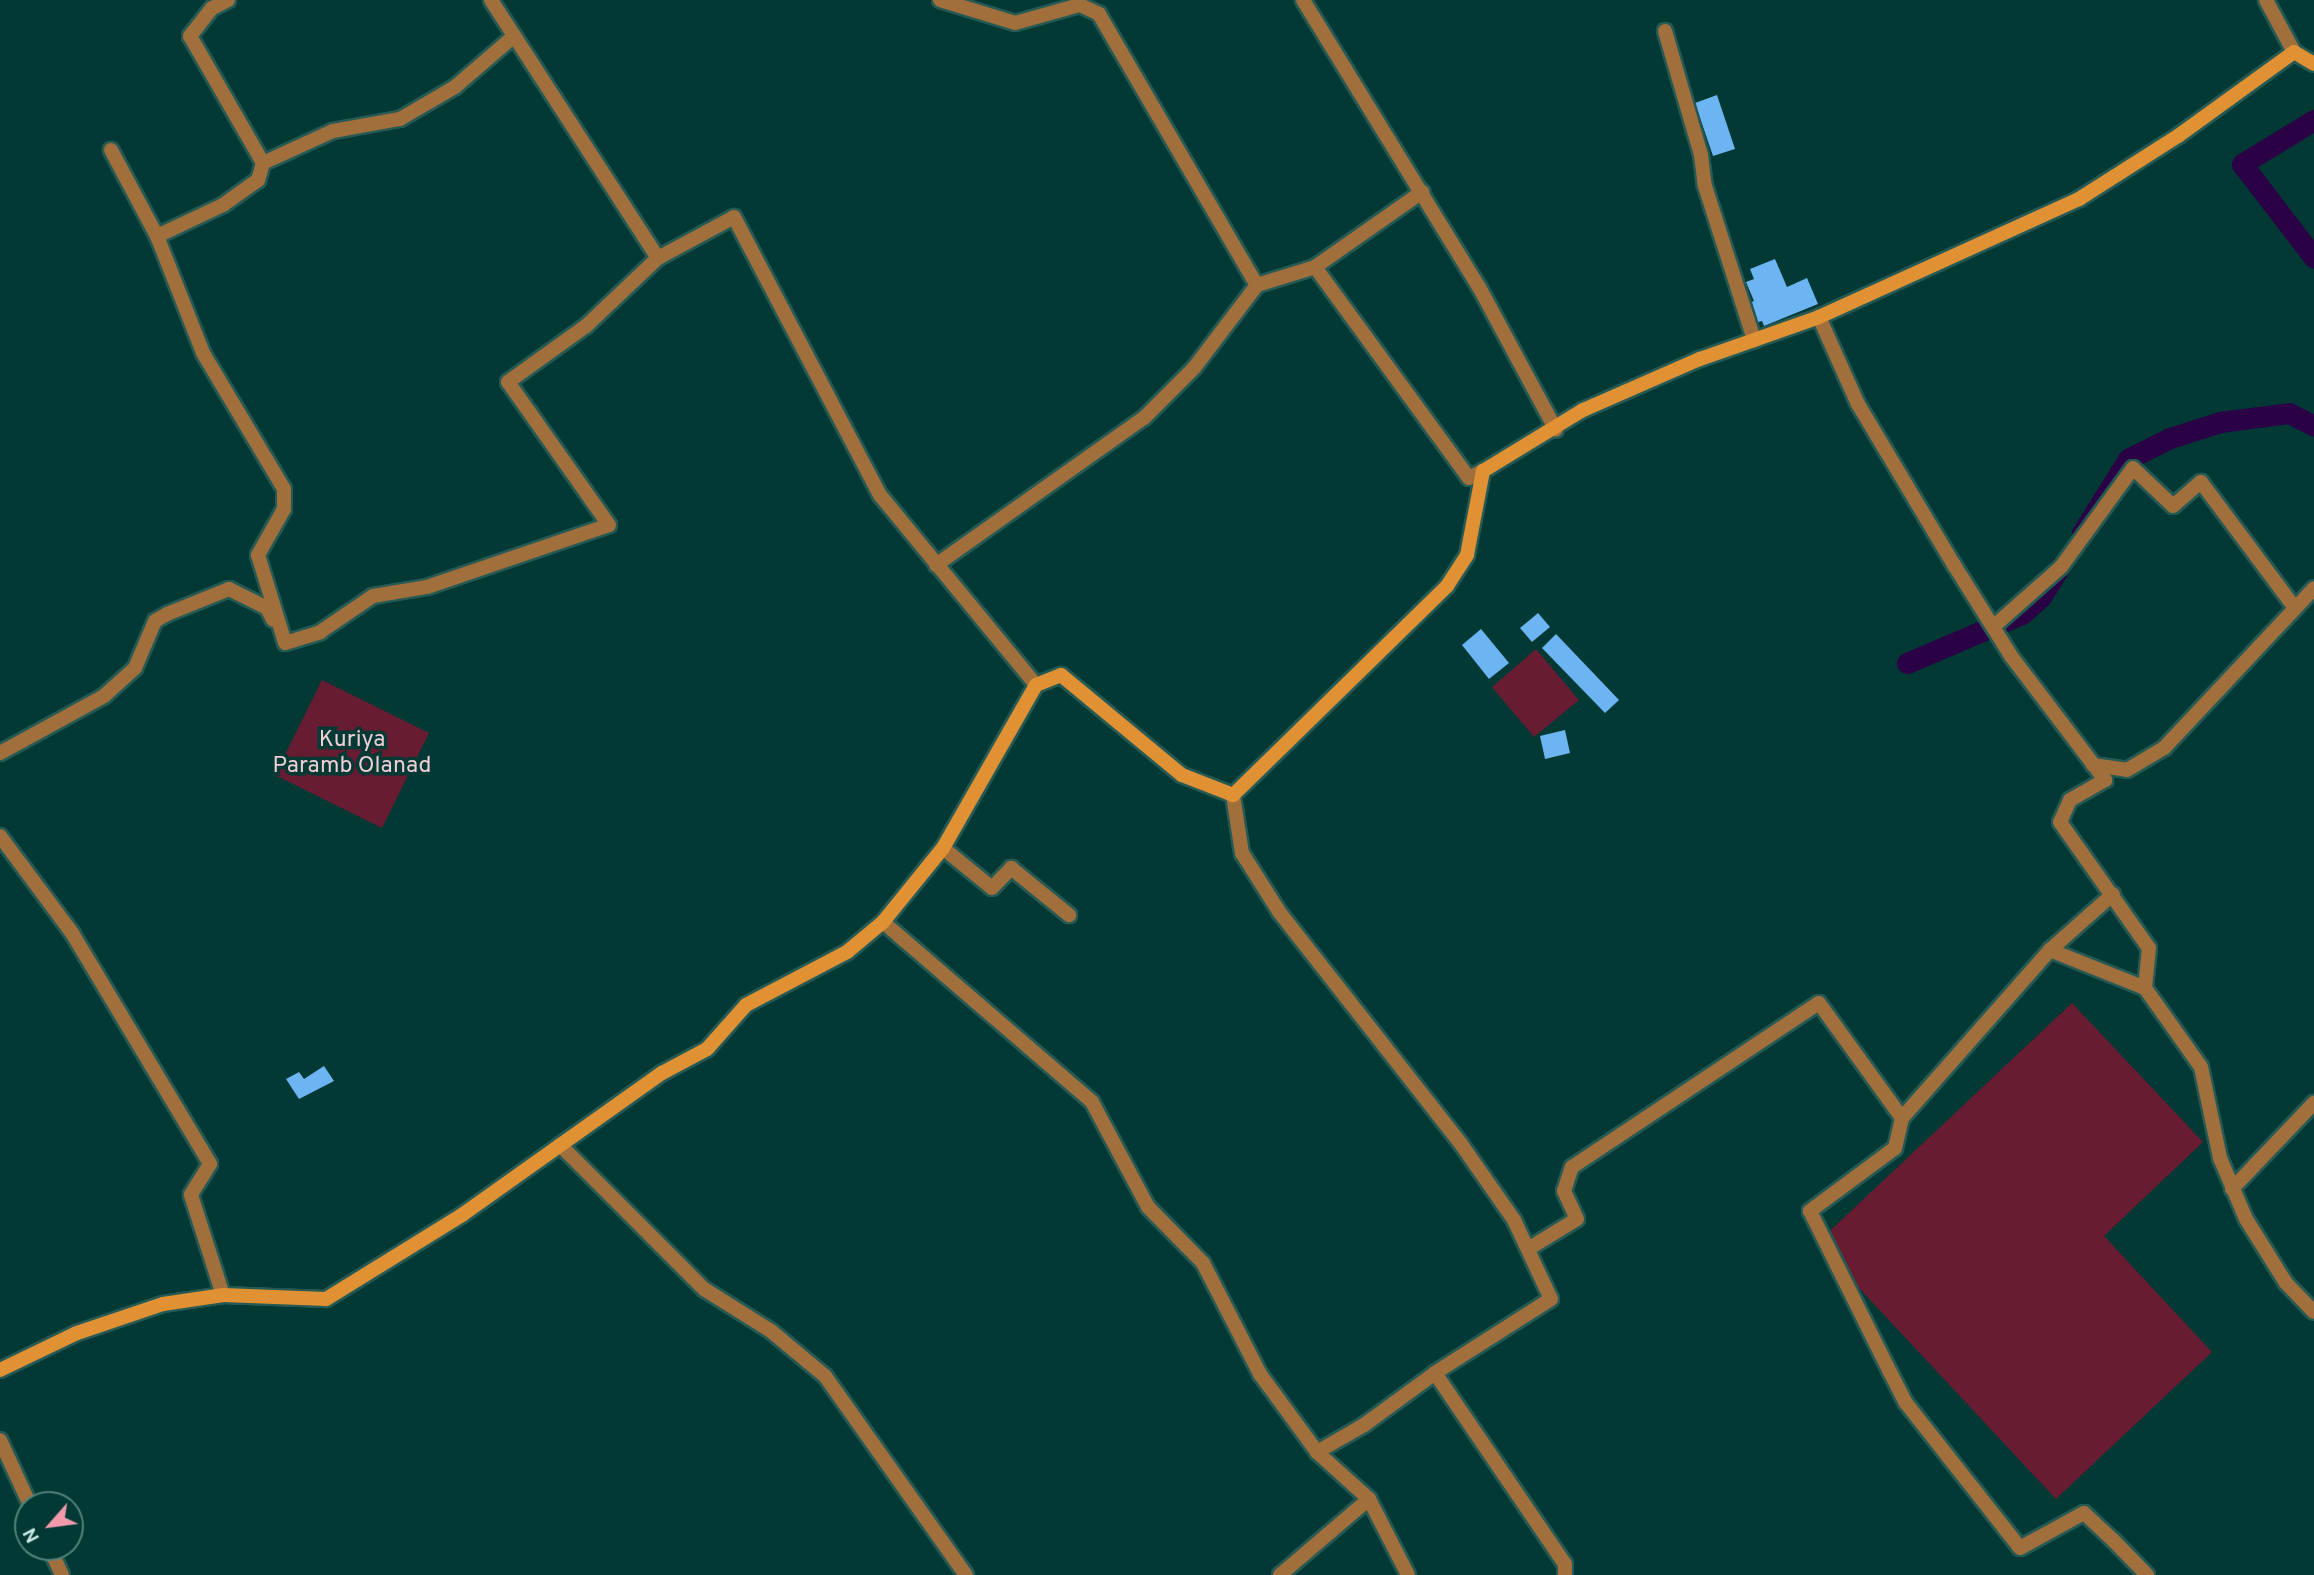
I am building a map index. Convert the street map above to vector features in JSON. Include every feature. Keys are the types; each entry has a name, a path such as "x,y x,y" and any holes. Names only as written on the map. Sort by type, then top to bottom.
{"main road":[{"path":"0,1370 77,1333 163,1304 223,1295 326,1299 462,1215 662,1073 707,1049 746,1005 846,952 883,922 943,848 1036,685 1061,676 1182,775 1233,795 1447,586 1467,555 1483,471 1556,430 1583,410 1754,340 1819,317 2079,199 2178,136 2294,52 2314,64"}],"street":[{"path":"157,236 232,199 258,180 262,163 190,36 212,8 228,0"},
{"path":"491,0 658,258"},
{"path":"940,0 1015,23 1080,5 1099,14 1257,285"},
{"path":"1303,0 1479,287 1556,430"},
{"path":"2266,0 2294,52"},
{"path":"1665,31 1701,155 1705,186 1754,340"},
{"path":"262,163 333,131 400,119 456,87 514,36"},
{"path":"111,150 157,236 203,353 284,489 284,509 258,555 285,643"},
{"path":"936,565 1144,418 1194,368 1257,285 1315,267 1422,192"},
{"path":"285,643 320,632 373,596 427,587 609,525 508,382 586,326 658,258 734,217 880,495 1036,685"},
{"path":"1315,267 1469,478 1483,471"},
{"path":"1819,317 1858,404 1993,627 2105,780 2070,800 2060,822 2149,948 2145,988"},
{"path":"1993,627 2060,567 2133,468 2173,506 2202,482 2304,598 2164,748 2127,770 2093,765"},
{"path":"0,753 104,696 135,668 155,621 229,589 267,608 285,643"},
{"path":"1233,795 1242,853 1280,913 1461,1144 1514,1220 1551,1299 1435,1373 1364,1425 1317,1452"},
{"path":"0,836 72,933 210,1164 191,1195 223,1295"},
{"path":"943,848 992,888 1011,868 1069,915"},
{"path":"2113,894 2050,950 1902,1118 1895,1148 1810,1211 1895,1382 1930,1436 2020,1548 2084,1513 2147,1575"},
{"path":"883,922 1092,1102 1147,1206 1203,1263 1260,1374 1317,1452 1369,1499 1408,1575"},
{"path":"2050,950 2145,988 2201,1067 2220,1158 2232,1189 2286,1283 2314,1312"},
{"path":"1528,1249 1577,1219 1564,1191 1572,1167 1819,1003 1902,1118"},
{"path":"2232,1189 2314,1103"},
{"path":"560,1145 704,1289 771,1331 825,1376 966,1575"},
{"path":"1435,1373 1565,1564 1565,1575"},
{"path":"0,1440 24,1491"},
{"path":"1280,1575 1369,1499"}],"green space":[{"path":"1536,649 1579,700 1534,737 1492,687"},
{"name":"Kuriya Paramb Olanad","path":"322,680 429,733 382,828 275,775"},
{"path":"2072,1003 2203,1142 2104,1236 2212,1352 2056,1499 1817,1243"}],"building":[{"path":"1717,95 1735,149 1713,156 1695,103"},
{"path":"1775,259 1787,287 1807,278 1818,304 1764,326 1762,321 1755,323 1747,304 1754,301 1746,282 1754,279 1750,269"},
{"path":"1538,613 1550,627 1532,642 1520,628"},
{"path":"1481,629 1509,663 1489,679 1462,645"},
{"path":"1556,634 1619,700 1605,713 1542,648"},
{"path":"1565,730 1570,753 1545,759 1540,736"},
{"path":"324,1066 334,1081 299,1099 286,1079 299,1072 304,1079"}],"waterway":[{"path":"2314,120 2242,164 2314,258"},
{"path":"2082,533 2128,459 2170,438 2220,422 2289,413 2314,426"},
{"path":"1907,663 2022,614 2041,597 2060,566"}]}
